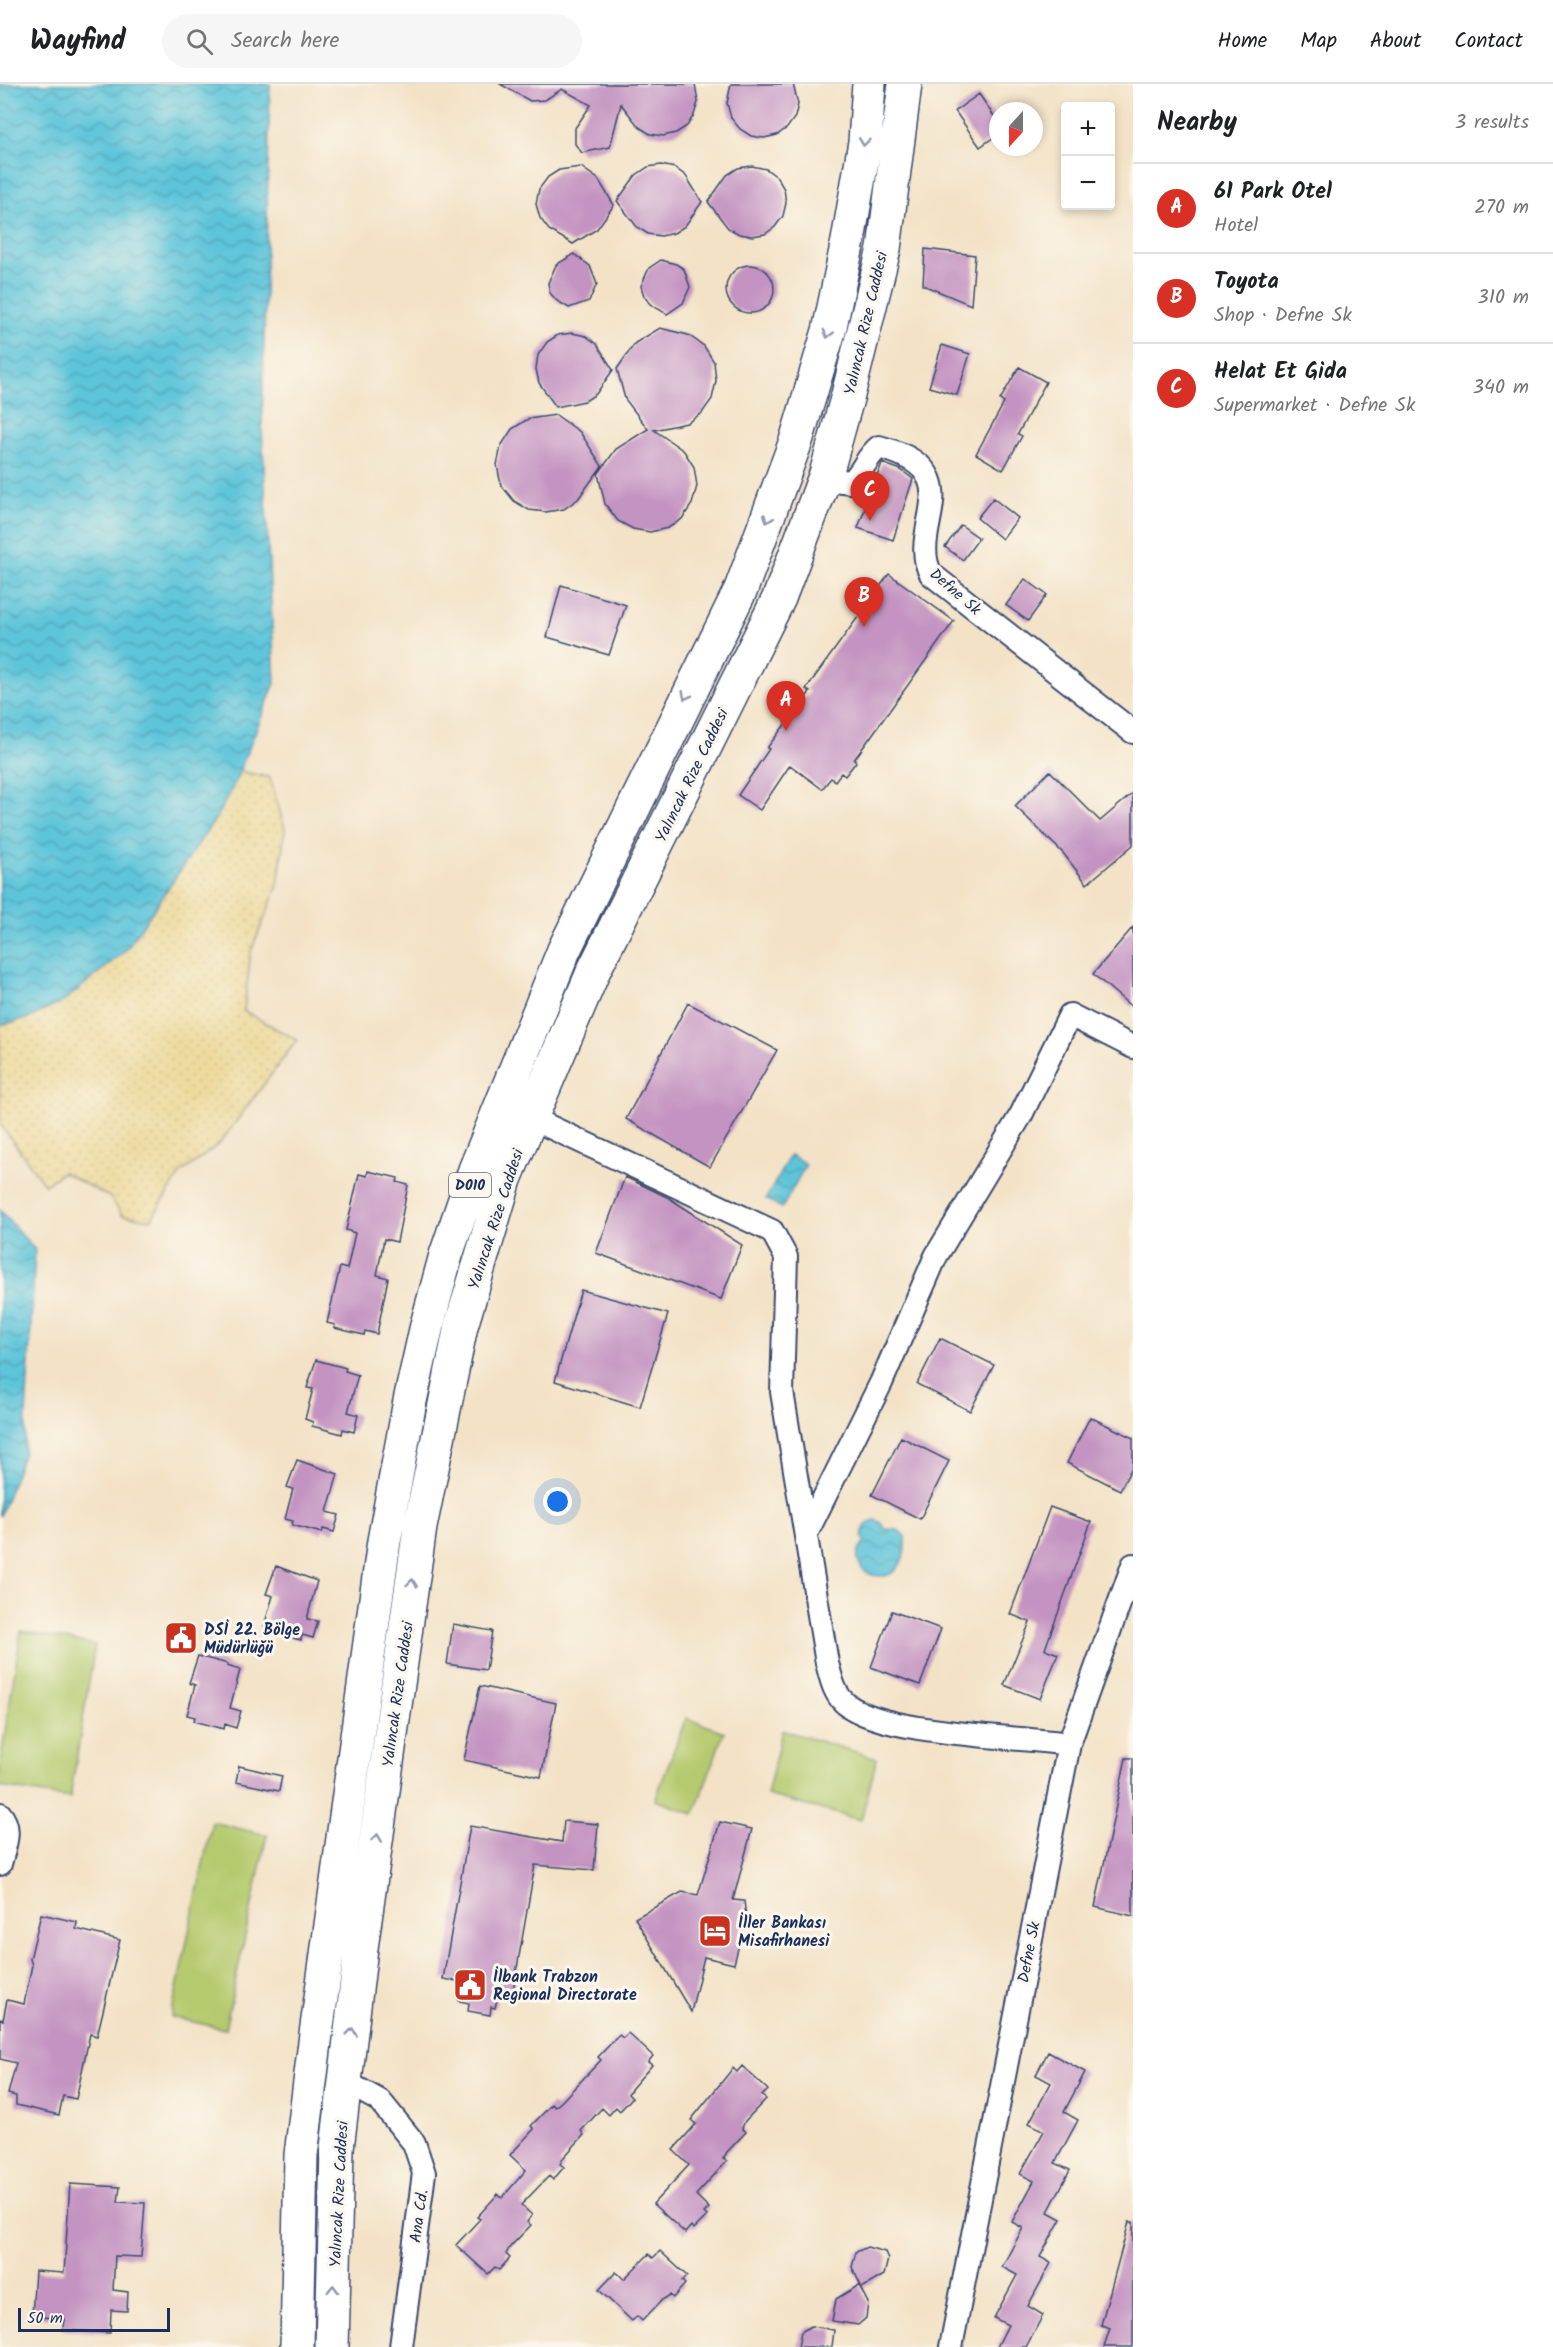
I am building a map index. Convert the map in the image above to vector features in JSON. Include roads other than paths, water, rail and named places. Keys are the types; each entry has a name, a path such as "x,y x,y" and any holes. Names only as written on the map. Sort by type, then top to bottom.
{"highway":[{"name":"Yalıncak Rize Caddesi","path":"297,2347 301,2156 315,2045 384,1541 410,1401 428,1325 446,1255 475,1170 564,951 741,589 796,441 829,331 848,241 865,142 869,84"},
{"name":"Yalıncak Rize Caddesi","path":"332,2347 337,2148 361,1948 420,1527 440,1420 467,1304 505,1179 594,970 779,598 824,479 848,395 884,249 905,84"}],"street":[{"name":"Defne Sk","path":"824,479 851,482 861,473 870,454 879,447 897,452 915,462 930,481 933,503 925,562 932,574 1133,732"},
{"path":"806,1534 881,1383 936,1256 1022,1114 1070,1015 1133,1047"},
{"path":"531,1119 772,1231 786,1257 782,1392 827,1663 835,1692 845,1703 860,1713 924,1729 1069,1744"},
{"name":"Defne Sk","path":"951,2347 1069,1744 1133,1565"},
{"path":"0,1814 8,1833 0,1864"},
{"name":"Ana Cd.","path":"346,2082 380,2101 414,2143 424,2173 401,2347"}],"water":[{"path":"0,84 270,84 262,427 275,683 234,785 217,816 126,950 63,1002 29,1018 0,1025"},
{"path":"790,1155 806,1164 782,1208 766,1199"},
{"path":"0,1210 35,1250 24,1452 0,1516"},
{"path":"875,1520 882,1523 885,1529 898,1530 905,1536 903,1556 897,1569 887,1575 876,1576 859,1564 858,1553 865,1541 862,1536 864,1530 867,1524"}],"place":[{"name":"Helat Et Gida","path":"870,521"},
{"name":"Toyota","path":"864,627"},
{"name":"61 Park Otel","path":"786,731"},
{"name":"DSİ 22. Bölge Müdürlüğü","path":"181,1638"},
{"name":"İller Bankası Misafirhanesi","path":"715,1931"},
{"name":"İlbank Trabzon Regional Directorate","path":"470,1985"}]}
